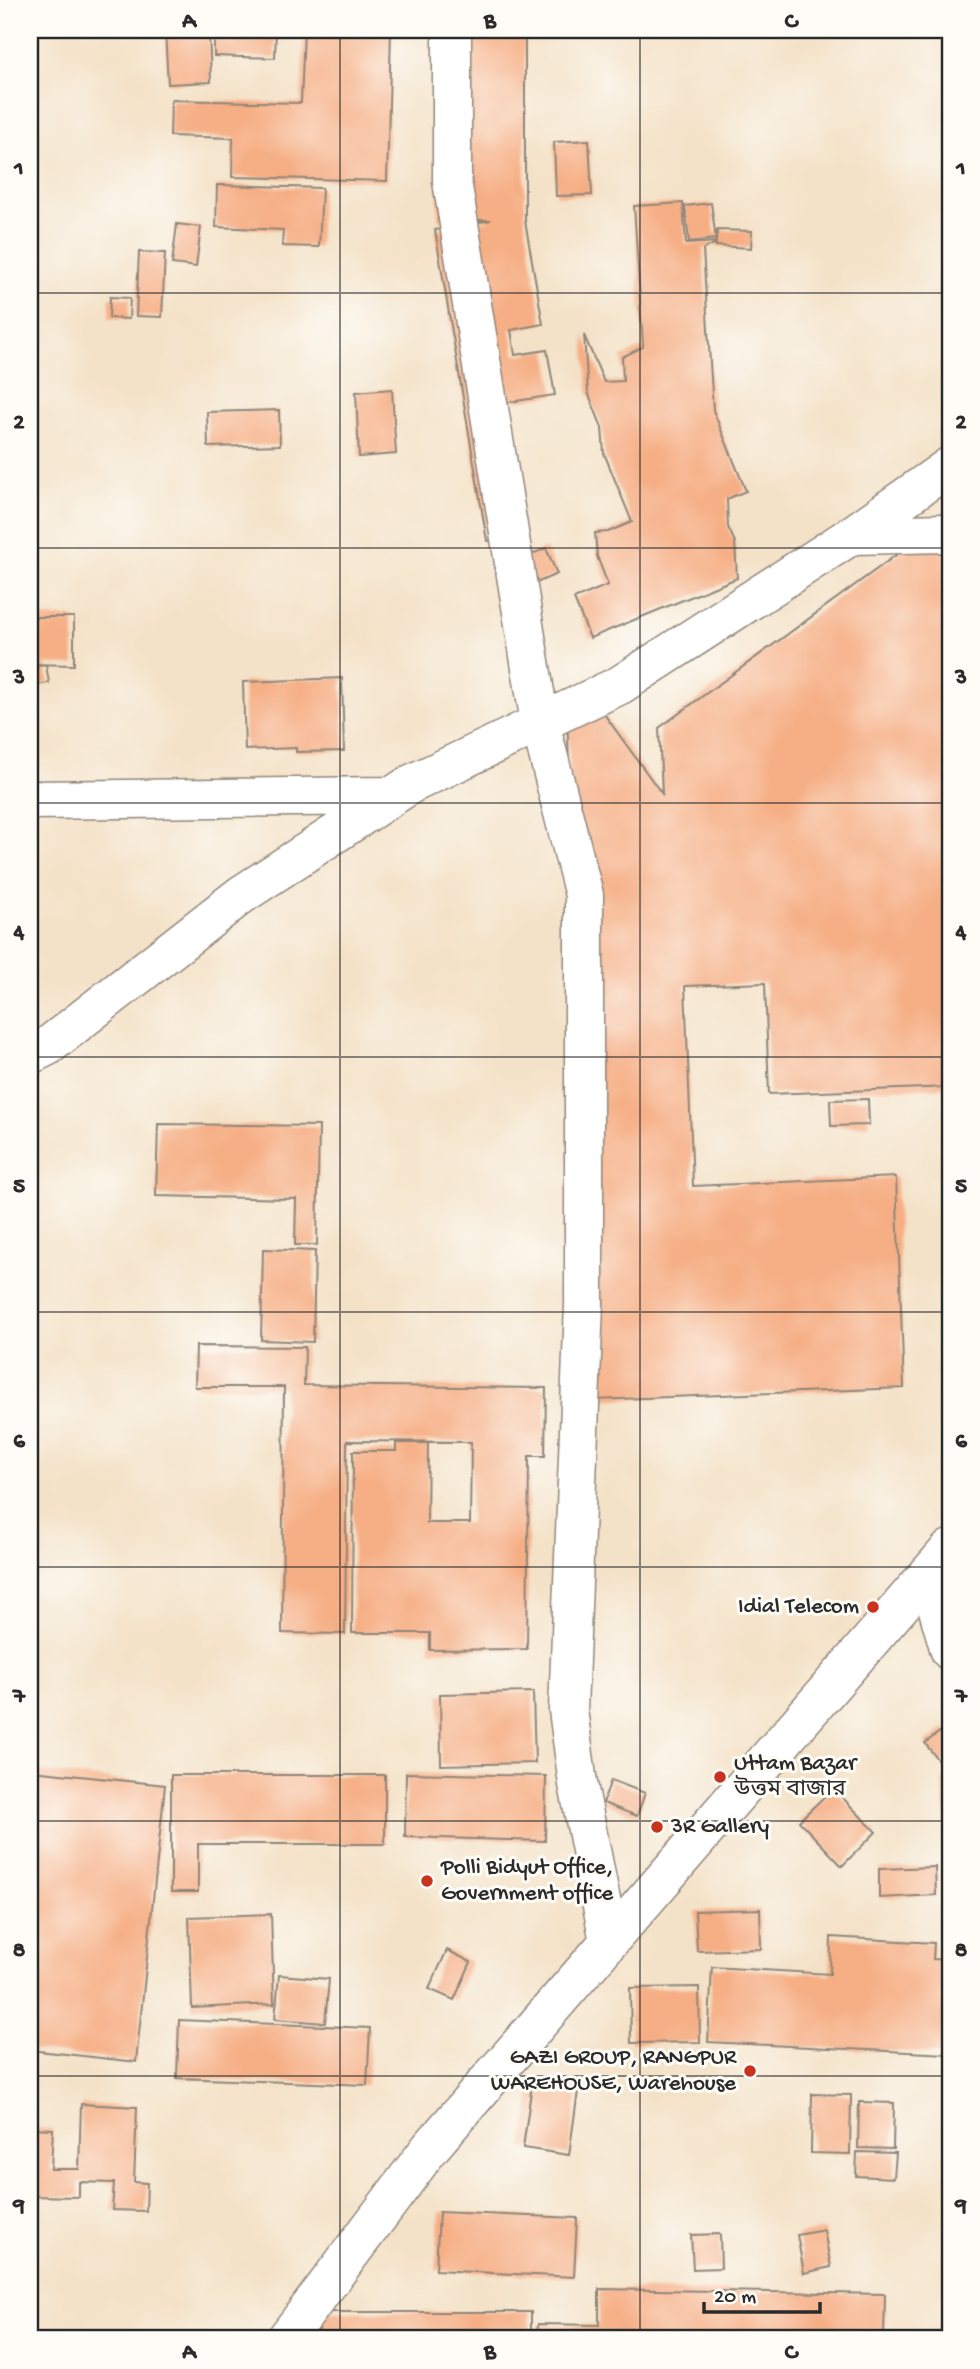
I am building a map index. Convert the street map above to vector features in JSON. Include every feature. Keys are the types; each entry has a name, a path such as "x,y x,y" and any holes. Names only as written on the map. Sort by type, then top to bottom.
{"main road":[{"path":"452,30 452,181 540,723 584,895 584,1304 568,1710 578,1784 609,1941"},
{"path":"30,1055 48,1046 241,895 392,796 411,784 620,685 852,534 950,466"},
{"path":"852,534 950,533"},
{"path":"30,800 392,796"},
{"path":"286,2339 430,2148 939,1562"},
{"path":"939,1562 950,1651"}],"building":[{"path":"165,30 209,30 211,82 168,84"},
{"path":"214,30 276,30 275,58 214,56"},
{"path":"304,30 391,30 387,181 232,177 233,138 170,136 171,100 301,103"},
{"path":"439,30 525,30 525,221 543,324 511,330 515,355 547,350 555,395 497,404 519,536 487,541 435,230 491,220 438,220"},
{"path":"589,140 592,195 556,196 554,142"},
{"path":"217,185 322,188 319,247 282,246 283,230 216,227"},
{"path":"683,203 686,244 716,242 717,230 752,231 751,248 716,246 716,243 703,249 713,410 746,491 727,499 728,527 735,542 737,578 590,638 574,599 608,585 597,556 595,533 608,532 632,522 604,453 602,428 588,392 584,335 604,382 623,381 622,357 643,347 634,206"},
{"path":"711,203 716,239 689,242 685,206"},
{"path":"177,224 201,227 196,267 172,264"},
{"path":"139,252 165,253 162,317 136,316"},
{"path":"110,297 130,298 129,319 109,318"},
{"path":"392,389 396,454 359,457 356,392"},
{"path":"279,410 280,445 208,447 207,412"},
{"path":"944,520 950,672 950,1087 769,1094 765,983 685,986 693,1186 896,1177 904,1388 594,1400 567,713 591,696 662,794 659,728"},
{"path":"546,548 557,574 532,585 521,559"},
{"path":"30,617 74,617 74,665 30,664"},
{"path":"46,665 49,683 30,686 30,667"},
{"path":"342,678 344,751 296,752 296,748 245,750 243,682"},
{"path":"868,1099 869,1125 831,1126 830,1100"},
{"path":"158,1124 319,1126 317,1245 295,1245 296,1199 156,1196"},
{"path":"263,1249 315,1251 313,1342 261,1340"},
{"path":"196,1346 305,1347 304,1385 546,1388 545,1456 529,1456 527,1649 430,1650 430,1633 352,1633 353,1451 396,1451 396,1443 428,1443 427,1523 470,1523 471,1442 347,1441 345,1634 282,1633 284,1387 195,1387"},
{"path":"533,1692 535,1763 441,1765 440,1694"},
{"path":"945,1728 950,1735 950,1756 940,1763 925,1743"},
{"path":"32,1771 165,1785 136,2062 30,2050"},
{"path":"406,1773 546,1776 545,1841 405,1837"},
{"path":"171,1775 385,1775 385,1844 198,1844 198,1892 171,1892"},
{"path":"950,1778 950,1849 948,1849 942,1779"},
{"path":"611,1780 645,1793 637,1816 603,1803"},
{"path":"833,1788 876,1832 842,1866 799,1821"},
{"path":"935,1867 936,1895 879,1898 879,1869"},
{"path":"760,1909 761,1949 697,1951 695,1911"},
{"path":"271,1914 274,2004 192,2008 189,1917"},
{"path":"831,1937 934,1943 933,1959 950,1960 947,2054 708,2042 712,1967 830,1974"},
{"path":"447,1950 471,1962 454,2000 429,1989"},
{"path":"279,1975 329,1979 325,2023 275,2019"},
{"path":"699,1987 700,2042 631,2043 630,1988"},
{"path":"179,2020 370,2028 367,2085 177,2078"},
{"path":"532,2084 578,2091 569,2155 523,2148"},
{"path":"812,2094 851,2095 850,2154 811,2153"},
{"path":"859,2102 894,2103 893,2149 858,2148"},
{"path":"81,2104 137,2107 134,2182 147,2183 146,2211 112,2210 114,2183 79,2182 79,2197 30,2196 30,2128 53,2129 51,2169 79,2169"},
{"path":"857,2152 896,2153 894,2178 856,2176"},
{"path":"439,2212 577,2218 574,2277 436,2270"},
{"path":"824,2230 831,2267 804,2273 797,2235"},
{"path":"720,2234 721,2268 693,2269 691,2235"},
{"path":"599,2289 885,2294 884,2339 537,2339 538,2324 599,2325"},
{"path":"319,2312 531,2312 531,2339 319,2339"}],"place":[{"name":"Idial Telecom","path":"873,1607"},
{"name":"Uttam Bazar উত্তম বাজার","path":"720,1777"},
{"name":"3R Gallery","path":"657,1827"},
{"name":"Polli Bidyut Office, Government office","path":"427,1881"},
{"name":"GAZI GROUP, RANGPUR WAREHOUSE, Warehouse","path":"750,2071"}]}
